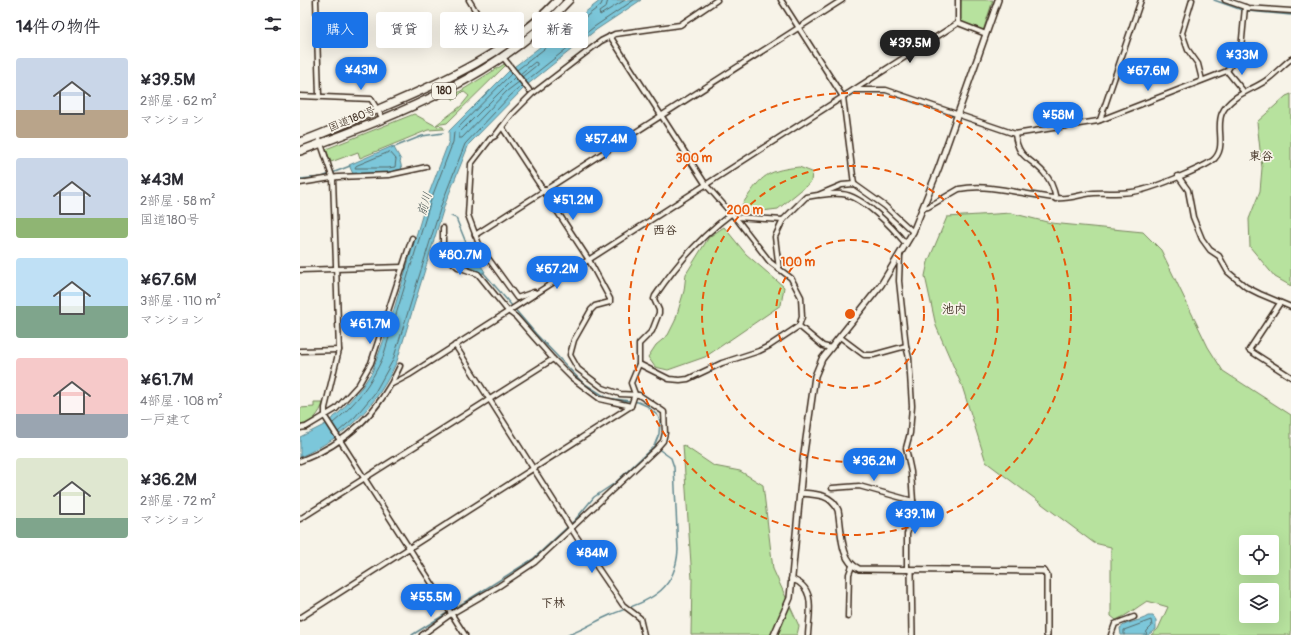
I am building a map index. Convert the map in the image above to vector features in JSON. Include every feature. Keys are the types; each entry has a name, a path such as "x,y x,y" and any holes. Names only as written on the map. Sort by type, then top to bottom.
{"highway":[{"name":"国道180号","path":"300,142 430,87 498,50 515,38 558,0"},
{"name":"国道180号","path":"300,151 383,119 458,84 503,56 547,21 569,0"}],"street":[{"path":"316,0 319,96"},
{"path":"469,0 498,50 529,89"},
{"path":"536,294 534,292 518,298 480,247 468,212 471,164 491,138 532,94 579,57 610,36 680,25 717,0"},
{"path":"781,0 843,97 854,184"},
{"path":"475,235 543,190 842,0"},
{"path":"958,0 958,24"},
{"path":"774,635 787,606 815,376 818,367 830,348 881,285 913,232 958,114 998,0"},
{"path":"1100,120 1142,0"},
{"path":"1192,0 1182,33 1188,50 1198,64 1202,80"},
{"path":"1225,0 1245,7 1291,11"},
{"path":"854,90 886,90 1015,134 1100,120 1227,71 1241,51 1245,7"},
{"path":"958,24 986,34"},
{"path":"392,384 410,375 454,345 958,24"},
{"path":"610,36 706,185 770,262 791,278 800,293 802,317 799,326 769,346 722,363 688,379 669,380 639,364"},
{"path":"923,208 928,207 959,189 964,188 988,187 1056,199 1093,193 1142,190 1178,176 1197,168 1216,157 1220,149 1220,125 1222,112 1244,92 1265,82 1291,59"},
{"path":"1227,71 1244,92"},
{"path":"300,96 372,99 379,109 383,119"},
{"path":"422,635 449,612 499,586 535,562 570,526 657,448 665,432 664,412 639,395 634,396 620,394 603,388 578,369 570,355 574,340 591,310 595,306 610,302 610,299 589,260 502,127"},
{"path":"1015,134 1019,151 1045,174 1054,189 1056,199"},
{"path":"318,135 333,177 339,350 326,418 465,635"},
{"path":"300,183 333,177 389,175 426,167"},
{"path":"1178,176 1188,190 1196,224 1208,247 1219,256 1225,269 1233,277 1260,294 1291,307"},
{"path":"818,195 842,185 854,184 885,206 913,232"},
{"path":"779,269 775,237 783,220 800,201 806,197 842,194 850,196 880,216 906,244"},
{"path":"300,618 408,547 632,405 634,396 631,383 639,364 639,344 652,331 660,310 654,299 655,296 682,259 708,232 732,215 783,220"},
{"path":"444,228 443,254 458,267 478,274 553,359 572,378 600,399 632,405"},
{"path":"300,428 306,427 326,418 336,409 359,384 372,363 412,238"},
{"path":"900,255 899,281 906,346 909,358 912,406 910,433 906,448 911,472 913,501 912,519 907,534 912,635"},
{"path":"300,270 403,267"},
{"path":"1280,303 1249,350 1291,377"},
{"path":"799,326 823,346 830,348"},
{"path":"840,337 864,355 873,355 906,346"},
{"path":"454,345 570,526 627,609 640,618 644,635"},
{"path":"300,351 339,350"},
{"path":"300,519 553,359"},
{"path":"300,461 314,456 355,430 369,416 392,384 400,366"},
{"path":"832,488 859,486 913,501"},
{"path":"800,493 826,496 836,503 845,553 852,566 866,570 1044,570 1047,576 1048,635"},
{"path":"848,617 849,574 852,566"},
{"path":"791,578 807,589 810,595 808,635"},
{"path":"1111,635 1115,624 1134,617"}],"green space":[{"path":"961,0 993,0 983,31 960,22"},
{"path":"506,63 506,65 447,123 436,125 461,106 469,96 463,91 454,100 451,97"},
{"path":"1291,94 1291,286 1275,277 1250,247 1249,219 1260,191 1262,168 1257,122 1286,96"},
{"path":"414,114 436,126 443,127 444,129 428,130 360,158 358,152 331,162 326,149"},
{"path":"799,167 812,172 811,182 778,209 746,213 741,206 758,182 777,171"},
{"path":"1011,213 1051,223 1143,232 1161,250 1208,347 1223,371 1291,415 1291,635 1151,635 1158,629 1168,607 1147,601 1116,620 1111,616 1111,547 1094,543 986,462 962,386 936,326 925,276 928,262 947,217"},
{"path":"724,227 746,254 784,287 781,305 705,357 668,370 655,367 648,357 656,345 668,335 675,321 684,291 686,274 709,237"},
{"path":"314,403 323,403 320,411 308,423 300,425 300,408 314,407"},
{"path":"683,445 714,466 740,471 763,485 773,569 799,626 797,635 691,635 692,579"}],"water":[{"path":"601,0 641,0 588,36 588,12 585,12"},
{"path":"539,48 573,48 527,85 469,144 445,204 397,361 389,378 358,419 332,440 300,457 300,437 324,425 340,412 362,387 372,372 389,326 428,196 449,141 449,131 510,70"},
{"path":"393,146 401,160 402,169 389,172 353,174 349,165"},
{"path":"473,253 485,272 482,274 454,260"},
{"path":"1148,616 1153,616 1156,620 1156,629 1148,635 1121,635 1120,628"}],"waterway":[{"path":"1214,0 1242,10"},
{"path":"1248,11 1291,15"},
{"path":"392,148 422,136 443,133"},
{"path":"300,179 322,177 350,166"},
{"path":"451,216 456,218 471,255"},
{"path":"412,635 533,559 575,520 594,497 615,483 654,446 659,434 660,421 658,416 647,406 638,402 607,398 582,382 536,334 483,272"},
{"path":"568,635 610,615 647,600 657,594 671,577 676,565 678,550 674,467 671,458 657,448"}],"district":[{"name":"東谷","path":"1261,156"},
{"name":"西谷","path":"665,230"},
{"name":"池内","path":"954,309"},
{"name":"下林","path":"553,603"}],"water label":[{"name":"前川","path":"425,204"}]}
